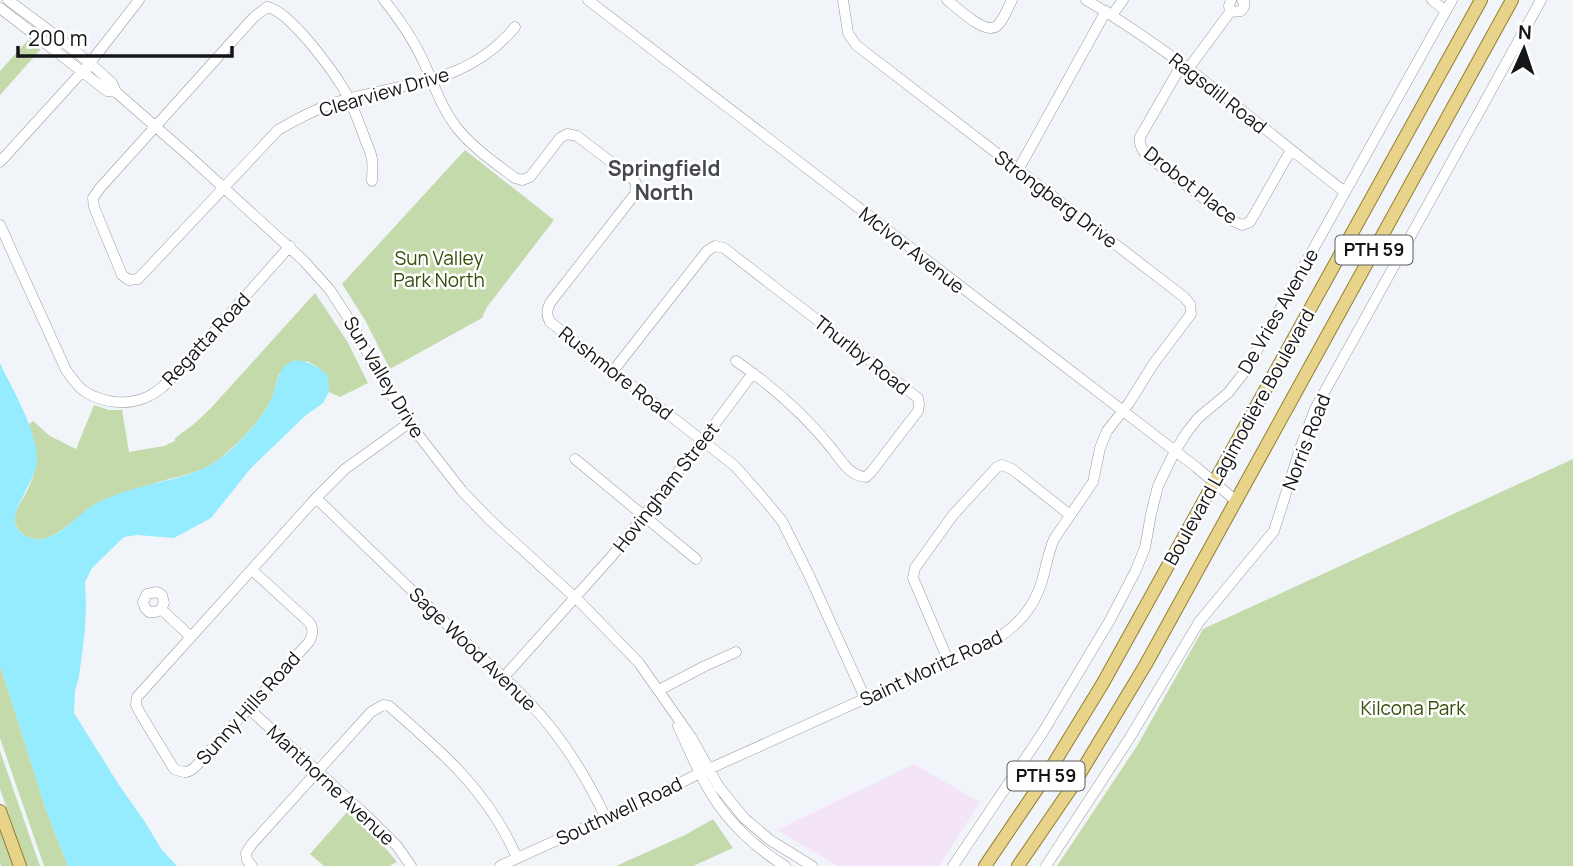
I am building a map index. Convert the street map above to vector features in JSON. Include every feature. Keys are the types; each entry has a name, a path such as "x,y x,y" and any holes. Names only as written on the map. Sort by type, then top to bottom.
{"main road":[{"name":"Boulevard Lagimodière Boulevard","path":"985,866 1083,718 1480,0"},
{"name":"Boulevard Lagimodière Boulevard","path":"1018,866 1072,787 1118,711 1512,0"},
{"path":"0,811 20,866"}],"street":[{"name":"Sun Valley Drive","path":"8,0 51,32 86,67"},
{"path":"0,162 86,67 139,0"},
{"path":"384,0 405,28 431,79"},
{"name":"McIvor Avenue","path":"588,0 1235,500"},
{"name":"Strongberg Drive","path":"843,0 848,33 856,45 1190,304 1191,314 1122,411"},
{"path":"947,0 981,27 990,29 998,25 1012,0"},
{"name":"Ragsdill Road","path":"1086,0 1109,13 1185,67 1345,192"},
{"path":"1018,170 1109,13 1123,0"},
{"path":"1230,12 1231,0"},
{"path":"1185,67 1230,12 1241,11 1244,7 1242,0"},
{"path":"1432,0 1446,10"},
{"name":"De Vries Avenue","path":"953,866 1043,732 1135,572 1145,548 1158,485 1175,451 1198,418 1228,393 1246,370 1452,0"},
{"name":"Norris Road","path":"1046,866 1129,739 1199,622 1274,530 1315,410 1541,0"},
{"path":"155,126 254,17 267,7 274,8 296,27 333,72 349,100 372,159 372,181"},
{"name":"Sun Valley Drive","path":"0,8 112,83 116,92 290,246 330,290 408,423 433,456 470,499 605,626 630,654 691,737 713,797 746,836 778,864"},
{"name":"Clearview Drive","path":"155,126 93,198 94,207 122,275 129,280 138,279 278,130 332,104 448,75 472,64 493,49 515,27"},
{"name":"Drobot Place","path":"1185,67 1140,137 1142,150 1149,157 1242,225 1250,222 1291,150"},
{"name":"Rushmore Road","path":"431,79 439,99 458,130 478,150 515,178 522,180 530,177 560,138 567,134 577,136 636,183 635,194 550,303 547,309 550,322 735,466 782,522 865,698"},
{"name":"Regatta Road","path":"0,225 72,380 84,391 114,403 146,398 160,389 290,246"},
{"name":"Thurlby Road","path":"613,371 707,251 715,246 724,248 918,398 918,411 872,471 866,477 857,477 808,421 736,361"},
{"name":"Hovingham Street","path":"504,677 612,556 753,373"},
{"name":"Saint Moritz Road","path":"704,771 995,640 1019,622 1037,594 1051,547 1093,482 1100,448 1107,431 1122,411"},
{"name":"Sunny Hills Road","path":"252,570 309,622 313,628 313,636 190,772 183,773 174,769 136,705 137,697 190,636 345,468 408,423"},
{"path":"575,460 696,559"},
{"path":"948,660 913,578 915,568 953,515 997,467 1002,465 1012,469 1070,515"},
{"name":"Sage Wood Avenue","path":"316,498 539,712 566,746 589,782 606,818"},
{"path":"161,609 190,636"},
{"path":"659,690 736,652"},
{"path":"251,866 247,860 248,848 371,712 383,705 389,706 460,769 500,822 517,858"},
{"name":"Manthorne Avenue","path":"248,708 386,835 411,866"},
{"name":"Sun Valley Drive","path":"704,771 744,818 784,850 813,866"},
{"name":"Southwell Road","path":"500,866 704,771"},
{"path":"778,864 784,850"}],"shaded area":[{"path":"914,764 980,802 939,866 838,866 777,830"}],"green space":[{"path":"28,40 41,49 0,95 0,71"},
{"name":"Sun Valley Park North","path":"465,150 554,220 487,307 482,318 390,369 365,320 342,284"},
{"path":"315,293 347,341 368,383 340,397 329,392 324,373 307,361 279,374 266,409 248,433 210,465 120,498 48,538 33,539 19,530 15,516 36,465 29,424 33,421 50,436 76,449 94,405 109,410 122,410 129,452 164,446 175,441 175,438 210,409"},
{"name":"Kilcona Park","path":"1573,459 1573,866 1057,866 1137,746 1203,629"},
{"path":"0,665 46,810 68,866 44,866 0,738"},
{"path":"0,751 40,866 27,866 0,789"},
{"path":"347,812 382,844 397,862 389,866 324,866 310,854"},
{"path":"713,819 733,848 693,866 616,866 685,835"},
{"path":"0,823 15,866 1,866"}],"water":[{"path":"297,360 314,365 328,376 329,392 323,403 305,416 251,468 211,518 174,538 137,535 124,537 92,568 85,582 85,630 74,713 162,850 177,866 68,866 46,810 0,665 0,363 24,411 36,450 35,470 16,512 16,526 24,535 39,539 57,533 86,510 104,500 209,466 237,444 257,422 269,403 282,370"}],"district":[{"name":"Springfield North","path":"664,181"}]}
